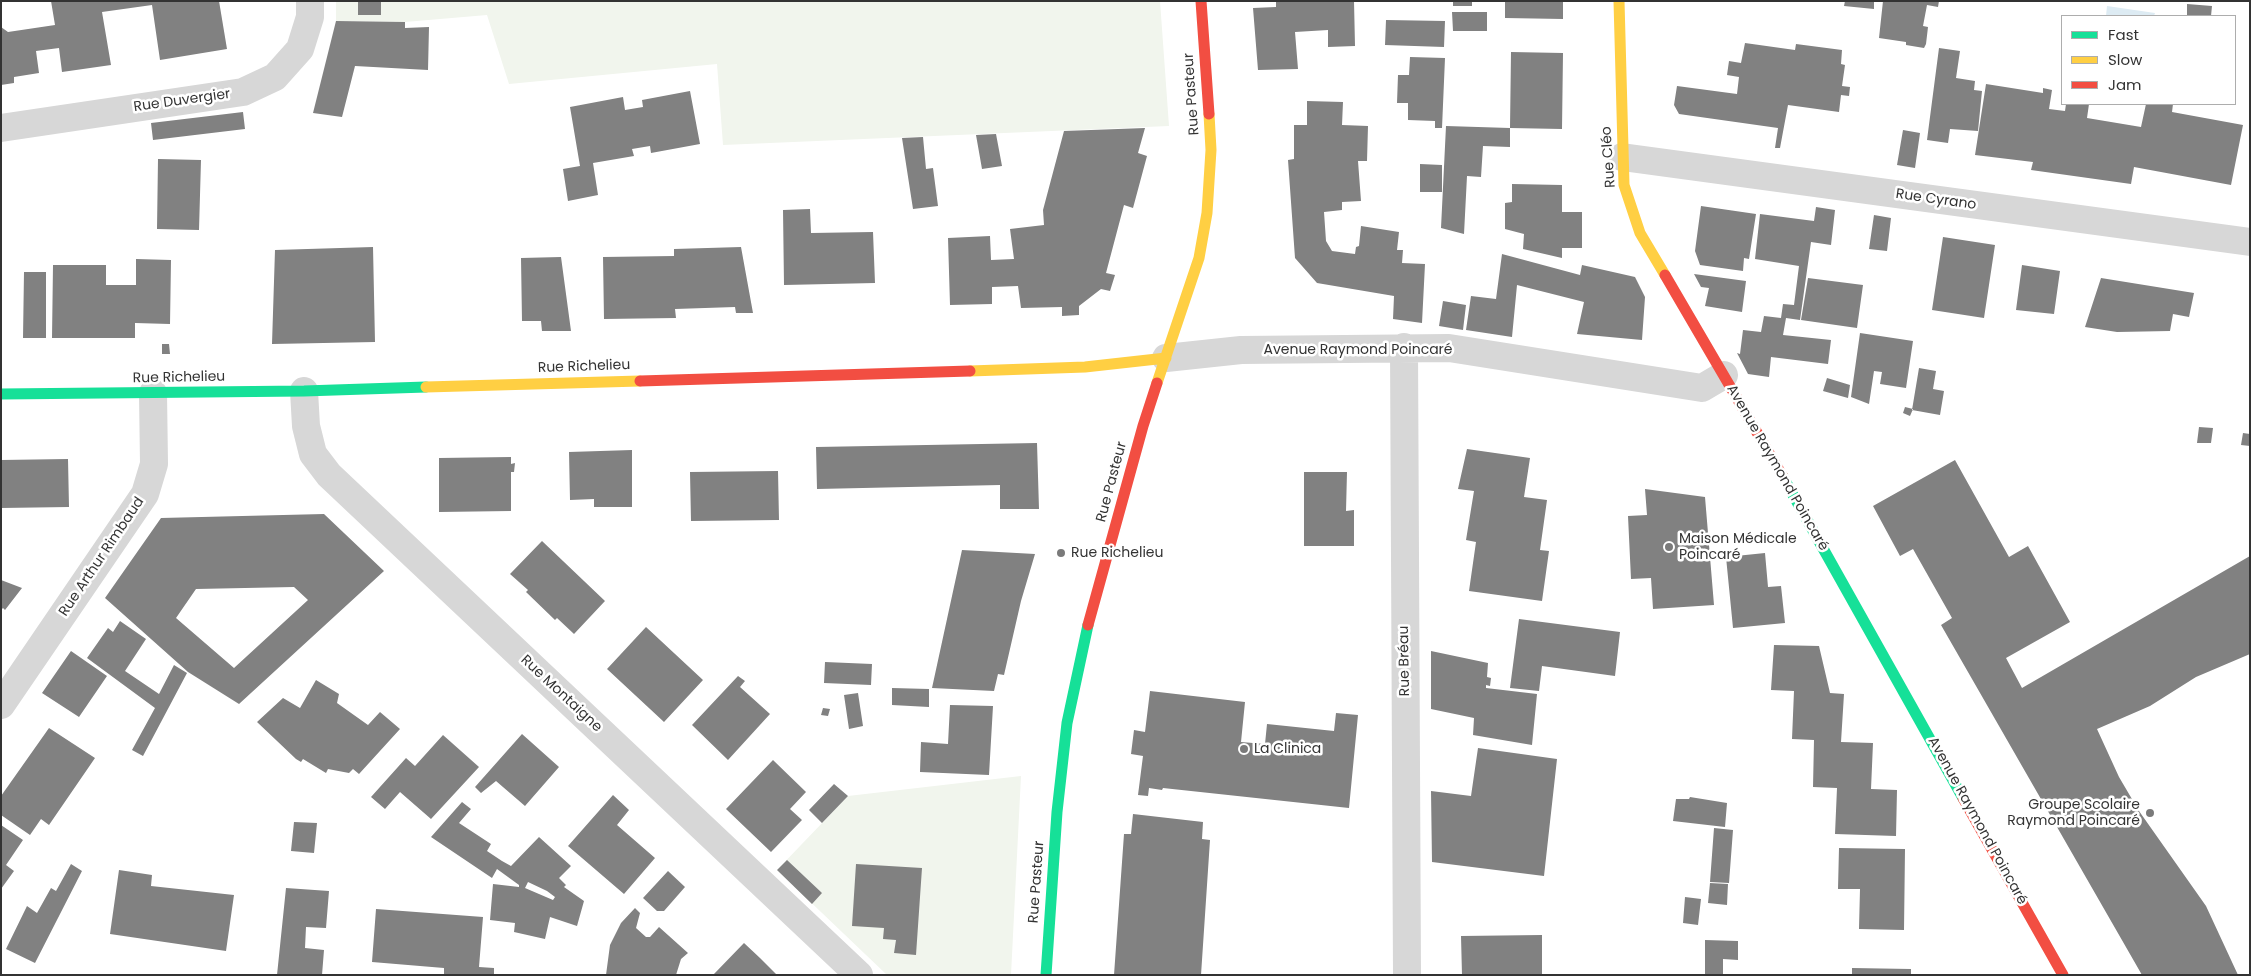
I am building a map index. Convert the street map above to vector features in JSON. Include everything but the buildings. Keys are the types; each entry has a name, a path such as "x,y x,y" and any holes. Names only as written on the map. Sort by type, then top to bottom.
{"street":[{"name":"Rue Duvergier","path":"1,128 243,92 275,77 300,49 310,17 310,1"},
{"name":"Rue Pasteur","path":"1046,975 1057,812 1067,723 1082,646 1142,426 1199,258 1207,213 1211,150 1201,1"},
{"name":"Rue Cléo","path":"1619,1 1624,186 1640,233 1724,375"},
{"name":"Rue Cyrano","path":"1622,157 2250,242"},
{"name":"Rue Bréau","path":"1404,347 1407,975"},
{"name":"Avenue Raymond Poincaré","path":"1166,358 1241,350 1449,348 1702,388 1724,375 2063,975"},
{"name":"Rue Richelieu","path":"1,394 304,391 1085,367 1166,358"},
{"name":"Rue Montaigne","path":"304,391 306,426 314,454 329,475 859,975"},
{"name":"Rue Arthur Rimbaud","path":"1,705 145,494 154,464 153,393"}],"shaded area":[{"path":"336,1 1160,1 1169,126 723,145 717,64 509,84 487,15 405,22 336,21"},
{"path":"2107,6 2155,13 2154,15 2106,15"},
{"path":"1021,776 1011,975 887,975 777,870 848,796"}],"traffic: fast":[{"path":"1,394 304,391 426,387"},
{"path":"1783,477 1963,798"},
{"path":"1046,975 1057,812 1067,723 1088,625"}],"traffic: slow":[{"path":"1619,1 1624,185 1640,233 1665,275"},
{"path":"1157,383 1199,258 1207,213 1211,150 1209,114"},
{"path":"970,371 1085,367 1166,358"},
{"path":"426,387 640,381"}],"traffic: jam":[{"path":"1201,1 1209,114"},
{"path":"1665,275 1783,477"},
{"path":"640,381 970,371"},
{"path":"1088,625 1143,426 1157,383"},
{"path":"1963,798 2063,975"}],"place":[{"name":"Maison Médicale Poincaré","path":"1669,547"},
{"name":"Rue Richelieu","path":"1061,553"},
{"name":"La Clinica","path":"1244,749"},
{"name":"Groupe Scolaire Raymond Poincaré","path":"2150,813"}]}
